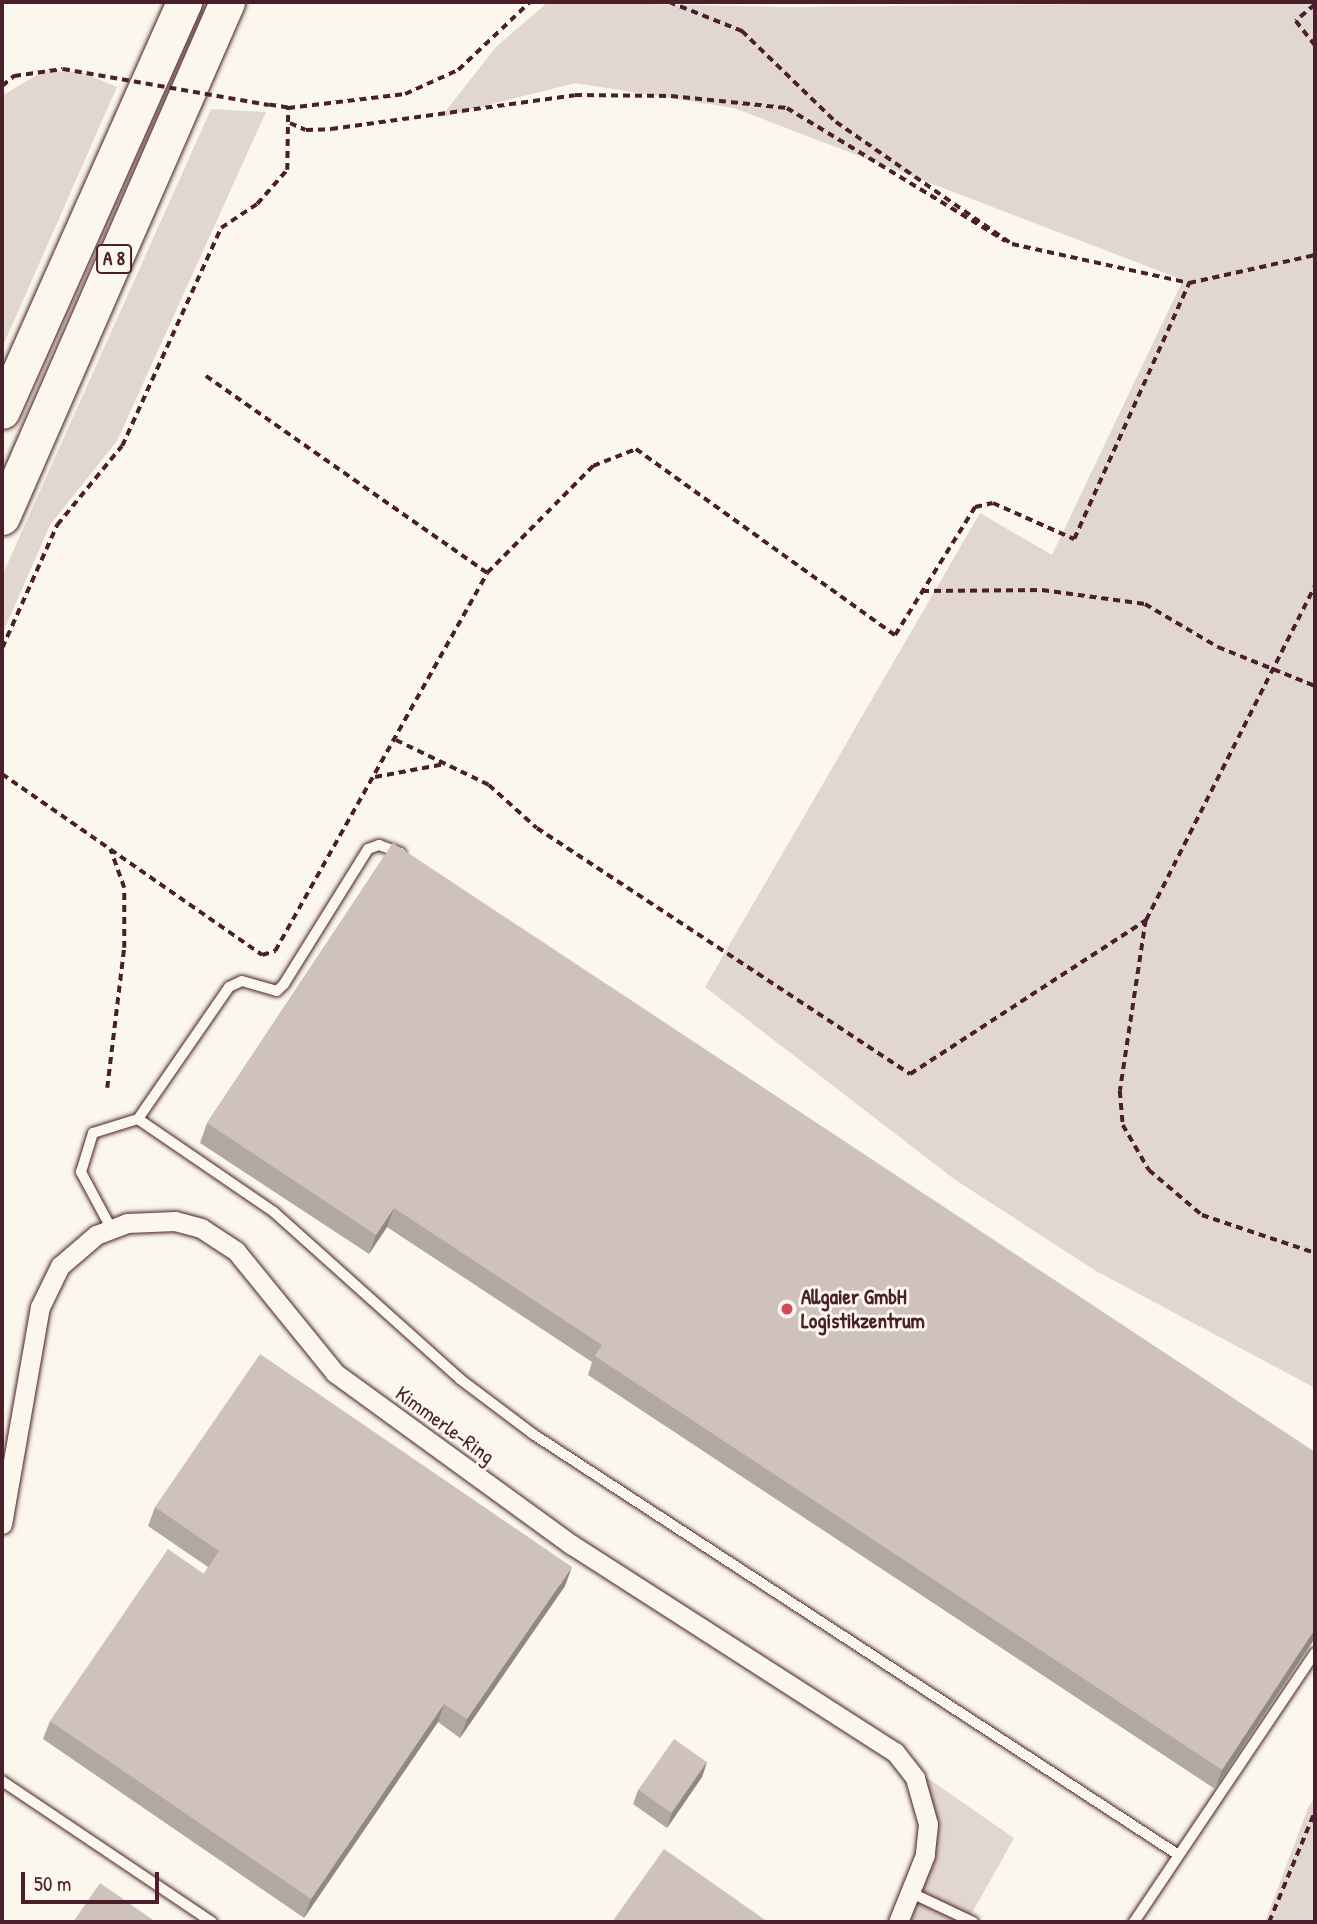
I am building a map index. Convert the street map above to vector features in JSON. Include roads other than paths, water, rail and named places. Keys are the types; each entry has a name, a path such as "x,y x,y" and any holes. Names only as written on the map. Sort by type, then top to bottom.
{"highway":[{"name":"A 8","path":"2,411 184,2"},
{"name":"A 8","path":"2,517 227,2"}],"street":[{"name":"Kimmerle-Ring","path":"2,1524 45,1293 70,1255 111,1228 174,1221 219,1238 335,1373 572,1545 895,1752 915,1778 928,1824 925,1855 898,1922"}],"lane":[{"path":"111,1228 82,1172 85,1149 100,1127 138,1119 229,987 242,981 277,991 297,970 368,849 396,849 408,860"},
{"path":"138,1119 274,1212 460,1379 533,1434 1177,1854"},
{"path":"1134,1922 1177,1854 1191,1843 1315,1653"},
{"path":"2,1781 212,1922"},
{"path":"918,1896 973,1922"}],"place":[{"name":"Allgaier GmbH Logistikzentrum","path":"787,1309"}]}
